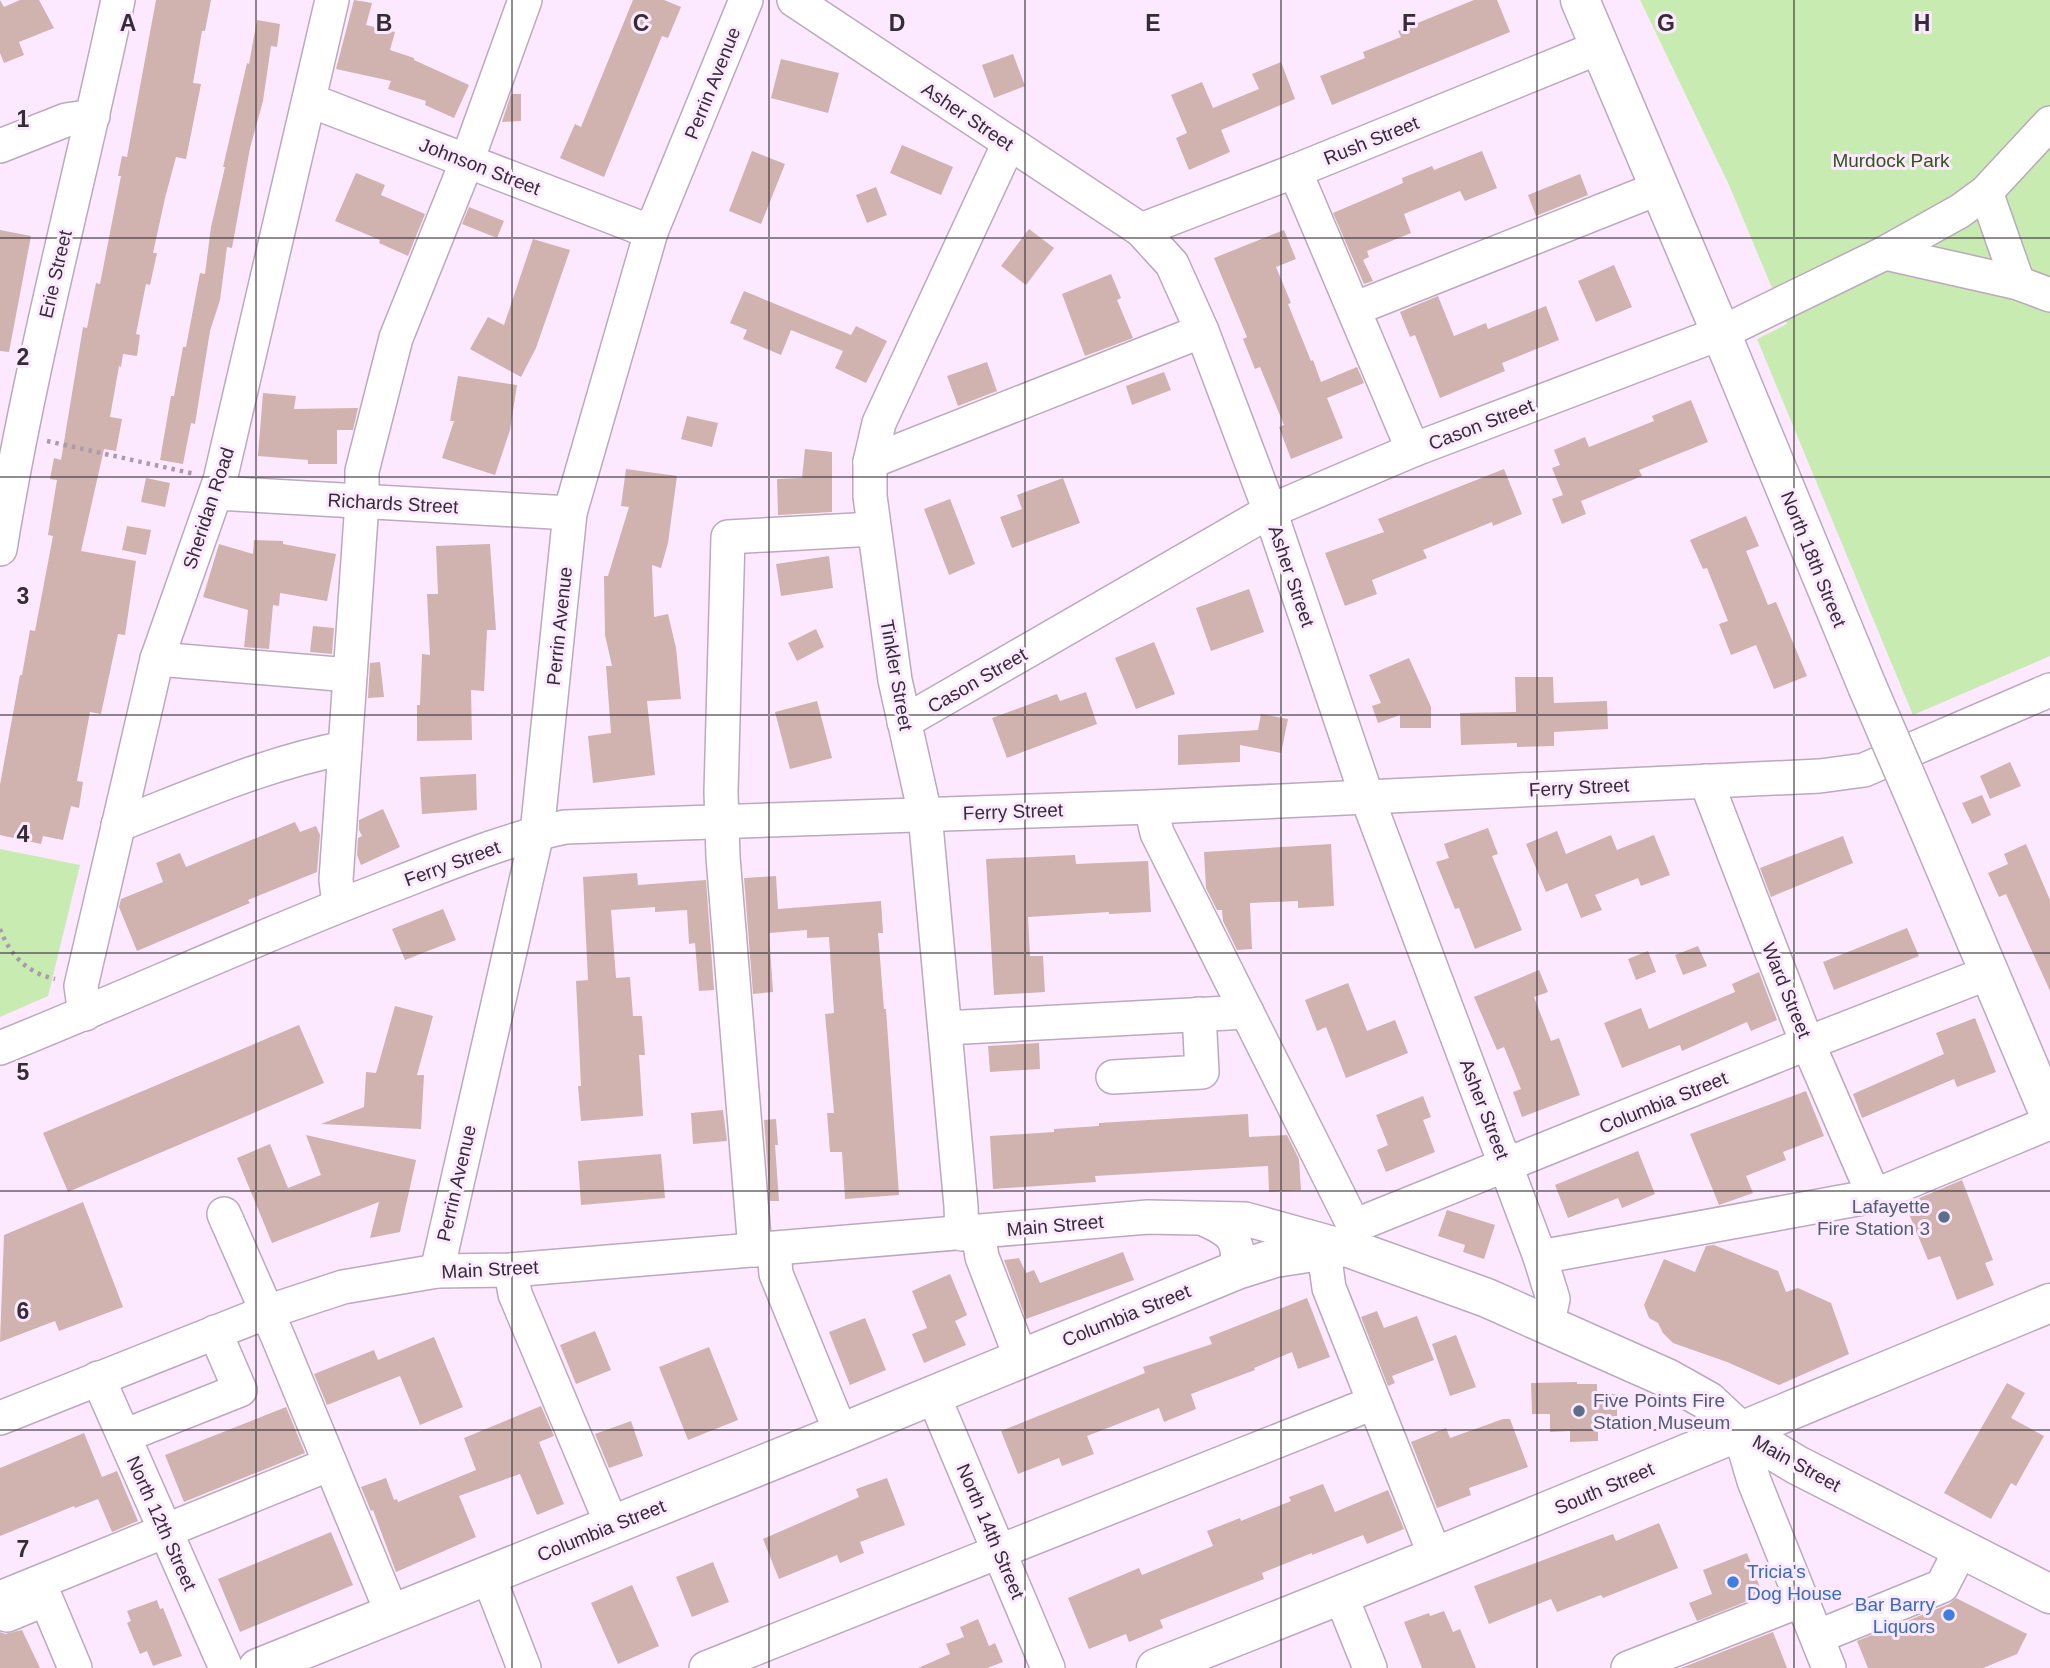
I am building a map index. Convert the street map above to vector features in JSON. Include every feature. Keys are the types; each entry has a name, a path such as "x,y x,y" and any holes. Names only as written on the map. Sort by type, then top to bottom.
{"main road":[{"name":"North 18th Street","path":"1580,0 1926,823 2046,1121"},
{"name":"Columbia Street","path":"258,1668 1237,1270 1341,1242"},
{"name":"Main Street","path":"1341,1242 1487,1298 1667,1378 1708,1401 1739,1430 1797,1465 2050,1594"},
{"name":"South Street","path":"1156,1668 1436,1558 2050,1303"}],"street":[{"name":"Erie Street","path":"1,540 50,292 118,0"},
{"name":"Sheridan Road","path":"85,1014 80,986 157,659 218,486 332,0"},
{"path":"339,905 336,880 362,471 396,338 467,161 525,0"},
{"name":"Perrin Avenue","path":"437,1271 537,833 570,513 651,232 746,0"},
{"name":"Asher Street","path":"794,0 1141,230 1172,264 1202,331 1270,511 1367,797 1540,1256 1553,1298 1547,1326"},
{"name":"Rush Street","path":"1141,230 1295,171 1600,47"},
{"name":"Johnson Street","path":"309,100 651,232"},
{"path":"0,146 66,120 93,116"},
{"name":"Cason Street","path":"904,722 1270,511 1413,450 1721,333 1885,253 1960,211 1986,192 2050,123"},
{"name":"Tinkler Street","path":"1009,143 879,423 870,462 870,496 895,680 925,814 945,1028 970,1233 982,1257 1021,1359"},
{"path":"1295,171 1413,450"},
{"path":"1354,309 1660,188"},
{"path":"1986,192 2018,283"},
{"path":"1885,253 2018,283 2050,295"},
{"path":"870,462 1202,331"},
{"name":"Richards Street","path":"218,486 362,502 570,513"},
{"path":"841,1433 764,1250 722,822 728,537 874,529"},
{"path":"157,659 350,675"},
{"name":"Ferry Street","path":"0,1048 339,905 495,846 565,827 1151,807 1819,776 1864,771 2050,690"},
{"path":"118,825 256,771 345,748"},
{"name":"Ward Street","path":"1706,781 1808,1043 1874,1196"},
{"path":"1151,807 1157,833 1247,1012 1341,1242 1329,1288 1436,1558"},
{"name":"Columbia Street","path":"1341,1242 1506,1166 1988,973"},
{"path":"945,1028 1247,1012"},
{"path":"1113,1077 1202,1072 1199,1014"},
{"path":"1540,1256 1874,1196 2046,1121"},
{"path":"224,1214 392,1613"},
{"name":"Main Street","path":"0,1418 267,1312 343,1287 437,1271 511,1269 764,1250 1148,1217 1245,1219 1341,1242"},
{"path":"1206,1220 1223,1228 1234,1240 1239,1251 1237,1270"},
{"path":"511,1269 515,1294 612,1525"},
{"path":"124,1437 240,1390 215,1332"},
{"name":"North 12th Street","path":"98,1378 226,1668"},
{"name":"North 14th Street","path":"933,1395 1048,1668"},
{"path":"706,1668 1373,1404"},
{"path":"1739,1430 1754,1481 1829,1668"},
{"path":"0,1598 330,1464"},
{"path":"1817,1637 1942,1586 1961,1549"},
{"path":"488,1575 524,1668"},
{"path":"1340,1596 1370,1668"},
{"path":"0,1618 46,1599 75,1668"},
{"path":"1628,1668 1802,1600"}],"path":[{"path":"43,440 218,486"},
{"path":"0,929 12,955 25,967 55,979"}],"green space":[{"name":"Murdock Park","path":"1640,0 2050,0 2050,656 1913,715 1757,339 1787,324 1729,185"},
{"path":"0,849 80,865 48,996 0,1017"}],"building":[{"path":"0,0 4,7 20,0 39,0 54,28 19,42 24,55 4,63 0,53"},
{"path":"156,0 211,0 205,31 202,31 193,83 201,84 186,159 176,157 165,198 153,253 157,253 150,285 146,284 136,334 140,335 137,356 123,354 121,367 119,366 110,417 122,419 116,451 104,449 81,551 136,561 125,635 118,634 101,714 90,712 77,781 83,782 79,808 71,806 63,840 43,836 41,844 0,835 0,785 20,675 30,630 35,631 53,536 48,535 57,480 50,479 54,458 61,460 83,327 87,328 96,283 100,284 121,176 118,176 122,156 127,157"},
{"path":"354,0 372,3 366,25 395,32 390,50 414,58 469,85 454,118 425,105 426,101 388,89 391,81 336,69"},
{"path":"633,0 664,0 681,7 668,38 662,36 604,177 560,158 575,124 581,127"},
{"path":"1474,0 1497,0 1510,32 1332,105 1320,76 1365,58 1363,52 1401,37 1398,31"},
{"path":"257,20 280,24 277,47 271,46 263,101 250,148 232,248 227,247 220,300 210,331 195,424 191,423 183,464 160,460 171,396 174,396 183,347 186,347 200,273 205,274 223,167 247,63 249,64"},
{"path":"1013,54 1025,86 994,98 982,65"},
{"path":"781,59 839,73 828,113 771,98"},
{"path":"1281,62 1295,99 1221,130 1230,152 1189,170 1176,138 1187,133 1171,95 1202,82 1213,108 1259,89 1252,74"},
{"path":"511,94 521,94 521,121 502,122"},
{"path":"902,145 953,167 941,195 890,173"},
{"path":"752,151 785,164 761,224 729,211"},
{"path":"1482,151 1497,188 1465,201 1460,191 1404,214 1411,233 1367,251 1369,257 1363,260 1373,281 1364,284 1333,213 1403,183 1402,178 1432,166 1434,170"},
{"path":"356,173 385,185 381,195 425,214 408,256 379,243 380,240 335,221"},
{"path":"1580,174 1588,195 1536,216 1528,195"},
{"path":"876,187 887,215 867,223 856,195"},
{"path":"469,207 504,221 497,238 462,224"},
{"path":"1029,229 1054,248 1026,285 1001,266"},
{"path":"0,230 31,236 9,352 0,351"},
{"path":"1284,230 1296,259 1276,267 1291,303 1288,304 1321,382 1357,367 1364,383 1327,398 1343,438 1291,459 1279,427 1284,425 1260,367 1255,369 1243,339 1247,337 1214,258"},
{"path":"533,239 570,250 536,348 521,377 470,349 488,317 504,325"},
{"path":"1614,265 1632,307 1596,322 1578,281"},
{"path":"1111,274 1121,298 1117,300 1133,338 1085,356 1062,294"},
{"path":"744,291 851,335 856,326 887,341 866,383 835,368 843,351 791,330 781,355 743,339 747,330 730,323"},
{"path":"1438,296 1454,336 1486,323 1488,329 1546,306 1559,340 1502,363 1505,371 1440,398 1415,335 1410,337 1400,312"},
{"path":"987,362 997,391 958,406 947,376"},
{"path":"1164,372 1171,390 1132,405 1126,386"},
{"path":"458,376 517,385 510,430 495,475 442,458 454,421 450,421"},
{"path":"263,393 296,396 294,409 358,408 353,430 337,430 337,464 308,464 308,460 258,456"},
{"path":"1691,400 1708,442 1639,470 1642,476 1581,501 1586,514 1562,524 1552,499 1563,495 1552,468 1560,465 1554,450 1585,437 1589,447 1654,421 1652,416"},
{"path":"687,416 718,423 712,447 681,439"},
{"path":"805,449 832,452 832,512 778,515 777,479 802,478"},
{"path":"626,469 677,476 668,543 661,568 652,565 654,617 668,614 676,648 681,699 647,701 655,775 593,783 588,736 611,733 606,666 612,666 605,635 604,576 608,576 629,507 621,506"},
{"path":"1504,469 1522,514 1493,526 1492,522 1423,550 1427,558 1372,580 1377,594 1345,606 1325,553 1384,532 1378,519"},
{"path":"146,478 170,483 165,507 141,502"},
{"path":"1063,478 1080,523 1012,548 1000,517 1022,509 1017,495"},
{"path":"950,499 975,564 949,575 924,509"},
{"path":"1746,516 1759,546 1746,551 1768,605 1776,602 1807,676 1774,689 1756,645 1731,655 1719,624 1728,621 1707,568 1703,569 1690,540"},
{"path":"127,526 151,530 146,555 122,550"},
{"path":"254,540 283,541 283,544 336,554 327,601 280,593 279,606 273,605 269,649 244,647 248,610 203,597 219,544 253,554"},
{"path":"490,544 496,630 487,630 484,691 471,690 472,740 417,741 422,654 430,655 427,594 438,594 436,546"},
{"path":"829,556 833,588 781,596 776,564"},
{"path":"1249,589 1264,632 1211,651 1196,608"},
{"path":"313,626 334,628 332,654 310,652"},
{"path":"816,629 824,647 797,661 788,643"},
{"path":"1154,642 1175,694 1136,709 1115,658"},
{"path":"1409,658 1431,707 1431,728 1400,728 1400,715 1378,723 1372,706 1381,703 1369,675"},
{"path":"380,662 384,697 368,698 370,663"},
{"path":"1515,677 1553,677 1554,703 1607,701 1608,729 1554,732 1554,746 1517,747 1517,743 1461,745 1460,713 1516,712"},
{"path":"1086,692 1097,724 1007,758 992,718 1057,694 1060,701"},
{"path":"817,701 832,758 790,769 775,712"},
{"path":"1261,714 1288,719 1281,753 1240,745 1240,762 1178,765 1178,735 1258,730"},
{"path":"2010,762 2021,786 1990,799 1980,776"},
{"path":"476,774 477,810 422,814 420,777"},
{"path":"1982,795 1991,815 1972,824 1962,803"},
{"path":"383,809 400,847 361,865 357,855 358,838 362,836 359,820"},
{"path":"295,822 300,832 316,826 320,835 317,872 137,951 119,907 121,899 163,882 156,863 180,853 186,867"},
{"path":"1488,828 1498,854 1492,856 1522,930 1475,949 1459,908 1455,909 1436,862 1449,858 1444,844"},
{"path":"1557,831 1566,854 1611,835 1617,850 1654,835 1670,875 1641,886 1638,878 1595,895 1602,910 1581,918 1567,883 1546,892 1526,844"},
{"path":"1843,836 1853,863 1771,897 1760,868"},
{"path":"1331,844 1334,906 1298,908 1298,901 1250,903 1252,949 1237,950 1223,921 1222,910 1217,910 1206,888 1204,852"},
{"path":"2026,844 2050,900 2050,991 2006,894 1999,897 1988,873 2008,864 2004,854"},
{"path":"1075,855 1076,864 1148,861 1151,912 1028,917 1030,956 1043,956 1045,992 994,995 986,859"},
{"path":"637,873 638,885 706,880 714,990 699,991 695,943 689,944 687,910 655,912 655,907 611,910 616,978 630,977 633,1016 642,1016 645,1055 639,1055 643,1116 581,1121 576,981 588,980 583,877"},
{"path":"776,876 778,909 881,901 883,933 878,933 899,1195 845,1199 842,1152 830,1152 827,1113 834,1113 825,1014 834,1013 829,937 807,938 807,930 769,933 773,992 753,994 744,878"},
{"path":"443,909 456,940 405,960 392,929"},
{"path":"1907,928 1919,956 1834,990 1823,962"},
{"path":"1698,946 1707,966 1683,975 1675,955"},
{"path":"1648,951 1656,972 1636,980 1628,959"},
{"path":"1539,970 1548,992 1534,997 1551,1041 1559,1038 1580,1095 1522,1117 1513,1092 1521,1089 1504,1047 1497,1050 1474,997"},
{"path":"1759,972 1777,1020 1751,1031 1747,1022 1682,1051 1680,1045 1622,1068 1604,1023 1641,1008 1649,1029 1735,992 1732,984"},
{"path":"1348,983 1367,1031 1395,1020 1408,1053 1346,1078 1326,1027 1317,1031 1305,1000"},
{"path":"395,1006 433,1016 417,1075 424,1075 421,1129 321,1124 364,1107 366,1072 376,1073"},
{"path":"1975,1018 1996,1072 1957,1087 1954,1079 1862,1118 1853,1094 1944,1054 1936,1033"},
{"path":"299,1025 324,1083 68,1192 43,1133"},
{"path":"1039,1043 1040,1069 990,1072 988,1046"},
{"path":"1806,1091 1824,1136 1783,1152 1786,1160 1746,1176 1753,1193 1719,1205 1690,1134"},
{"path":"1423,1096 1431,1117 1423,1120 1435,1152 1386,1172 1377,1150 1388,1145 1376,1115"},
{"path":"723,1110 727,1141 693,1144 691,1113"},
{"path":"1248,1114 1249,1137 1287,1135 1299,1159 1301,1190 1269,1192 1268,1166 1095,1176 1096,1182 993,1189 990,1136 1054,1132 1054,1129 1099,1126 1099,1123"},
{"path":"776,1119 779,1201 770,1201 764,1120"},
{"path":"306,1135 416,1160 400,1232 370,1238 379,1202 272,1243 237,1158 270,1144 288,1188 321,1175"},
{"path":"1638,1151 1655,1194 1622,1208 1618,1198 1568,1218 1555,1185"},
{"path":"661,1154 665,1198 581,1205 578,1161"},
{"name":"Lafayette Fire Station 3","path":"1962,1180 1993,1260 1985,1263 1994,1285 1957,1300 1940,1256 1928,1260 1905,1204"},
{"path":"83,1202 123,1307 59,1331 55,1321 0,1342 4,1235"},
{"path":"1447,1210 1495,1225 1484,1259 1463,1252 1465,1245 1438,1236"},
{"path":"1714,1245 1778,1271 1786,1292 1798,1288 1831,1303 1849,1354 1779,1385 1727,1362 1673,1343 1658,1323 1649,1318 1644,1305 1664,1259 1695,1272 1706,1246"},
{"path":"1123,1252 1134,1280 1026,1319 1004,1260 1019,1258 1026,1273 1034,1270 1040,1283"},
{"path":"950,1274 967,1315 955,1321 966,1345 924,1363 912,1334 927,1328 912,1291"},
{"path":"1307,1298 1330,1357 1298,1369 1292,1352 1254,1368 1255,1370 1191,1394 1196,1409 1164,1422 1159,1408 1087,1436 1094,1454 1062,1466 1059,1458 1018,1474 1001,1431 1145,1373 1143,1367 1212,1344 1209,1337"},
{"path":"1377,1311 1384,1328 1417,1316 1434,1360 1392,1376 1395,1383 1388,1386 1361,1317"},
{"path":"865,1318 886,1370 850,1385 829,1332"},
{"path":"595,1331 611,1370 576,1384 560,1345"},
{"path":"1456,1335 1476,1387 1450,1396 1432,1344"},
{"path":"434,1337 463,1407 420,1425 400,1376 327,1405 314,1374 374,1350 378,1360"},
{"path":"709,1347 738,1420 688,1440 659,1367"},
{"name":"Five Points Fire Station Museum","path":"1531,1383 1597,1384 1597,1394 1617,1394 1617,1431 1598,1431 1598,1441 1570,1442 1570,1431 1550,1432 1550,1414 1532,1414"},
{"path":"2007,1383 2025,1393 2011,1418 2044,1436 2016,1486 2011,1483 1991,1519 1944,1493"},
{"path":"541,1406 554,1436 539,1442 564,1504 537,1515 520,1474 459,1496 476,1537 396,1572 373,1510 371,1511 361,1487 386,1478 394,1500 397,1499 398,1502 476,1470 464,1438"},
{"path":"286,1407 305,1453 184,1502 165,1455"},
{"path":"1503,1419 1510,1419 1528,1467 1469,1488 1471,1495 1437,1508 1411,1442 1446,1428 1450,1438"},
{"path":"631,1421 643,1456 609,1468 595,1434"},
{"path":"84,1433 102,1477 117,1471 138,1521 112,1532 98,1499 0,1536 0,1468"},
{"path":"887,1478 905,1525 860,1542 864,1553 840,1563 837,1555 779,1579 763,1539 859,1497 856,1489"},
{"path":"1323,1484 1335,1512 1388,1490 1404,1529 1367,1544 1363,1535 1312,1553 1262,1573 1264,1579 1160,1620 1163,1628 1129,1642 1126,1634 1089,1649 1068,1598 1139,1568 1142,1575 1213,1546 1207,1531 1291,1501 1289,1497"},
{"path":"1659,1523 1678,1568 1603,1598 1601,1595 1557,1612 1551,1599 1489,1624 1474,1586 1613,1534 1616,1541"},
{"path":"331,1532 353,1585 240,1632 218,1579"},
{"name":"Tricia's Dog House","path":"1747,1553 1763,1595 1697,1621 1689,1603 1712,1594 1703,1570"},
{"path":"713,1562 729,1602 692,1617 676,1577"},
{"path":"632,1585 659,1646 618,1664 591,1603"},
{"name":"Bar Barry Liquors","path":"1956,1598 2027,1634 2017,1654 1983,1668 1868,1668 1857,1641 1949,1604"},
{"path":"157,1600 160,1609 163,1608 182,1656 153,1666 147,1651 140,1654 127,1623 131,1621 127,1611"},
{"path":"1444,1611 1453,1632 1460,1629 1476,1668 1422,1668 1404,1622"},
{"path":"978,1619 989,1646 995,1643 1003,1662 987,1668 918,1668 950,1654 946,1644 964,1637 960,1627"},
{"path":"22,1630 40,1668 0,1668 0,1632 5,1634"},
{"path":"1773,1632 1787,1668 1681,1668"}],"place":[{"name":"Lafayette Fire Station 3","path":"1944,1217"},
{"name":"Five Points Fire Station Museum","path":"1579,1411"},
{"name":"Tricia's Dog House","path":"1733,1582"},
{"name":"Bar Barry Liquors","path":"1949,1615"}]}
